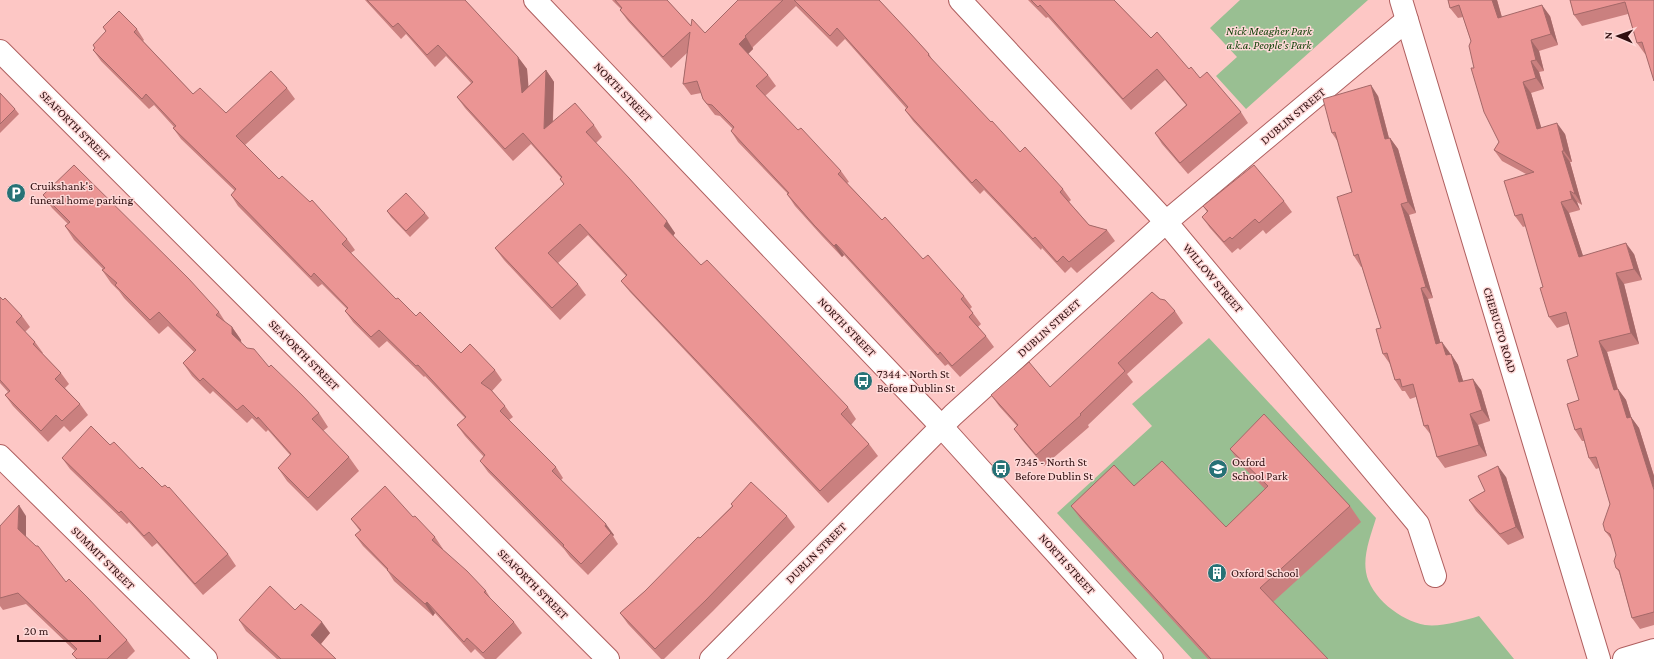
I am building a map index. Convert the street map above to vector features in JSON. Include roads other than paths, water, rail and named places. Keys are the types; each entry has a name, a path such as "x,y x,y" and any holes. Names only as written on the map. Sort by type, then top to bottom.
{"street":[{"name":"NORTH STREET","path":"535,0 941,426 1152,659"},
{"name":"WILLOW STREET","path":"960,0 1166,222 1418,524 1435,576"},
{"name":"CHEBUCTO ROAD","path":"1401,0 1599,659"},
{"name":"DUBLIN STREET","path":"711,659 941,426 1166,222 1407,20"},
{"name":"SEAFORTH STREET","path":"0,51 608,659"},
{"name":"SUMMIT STREET","path":"0,456 206,659"},
{"path":"1624,659 1654,650"}],"place":[{"name":"Cruikshank's funeral home parking","path":"16,193"},
{"name":"7344 - North St Before Dublin St","path":"863,381"},
{"name":"7345 - North St Before Dublin St","path":"1001,469"},
{"name":"Oxford School Park","path":"1218,469"},
{"name":"Oxford School","path":"1217,573"}],"park label":[{"name":"Nick Meagher Park a.k.a. People's Park","path":"1269,38"}]}
